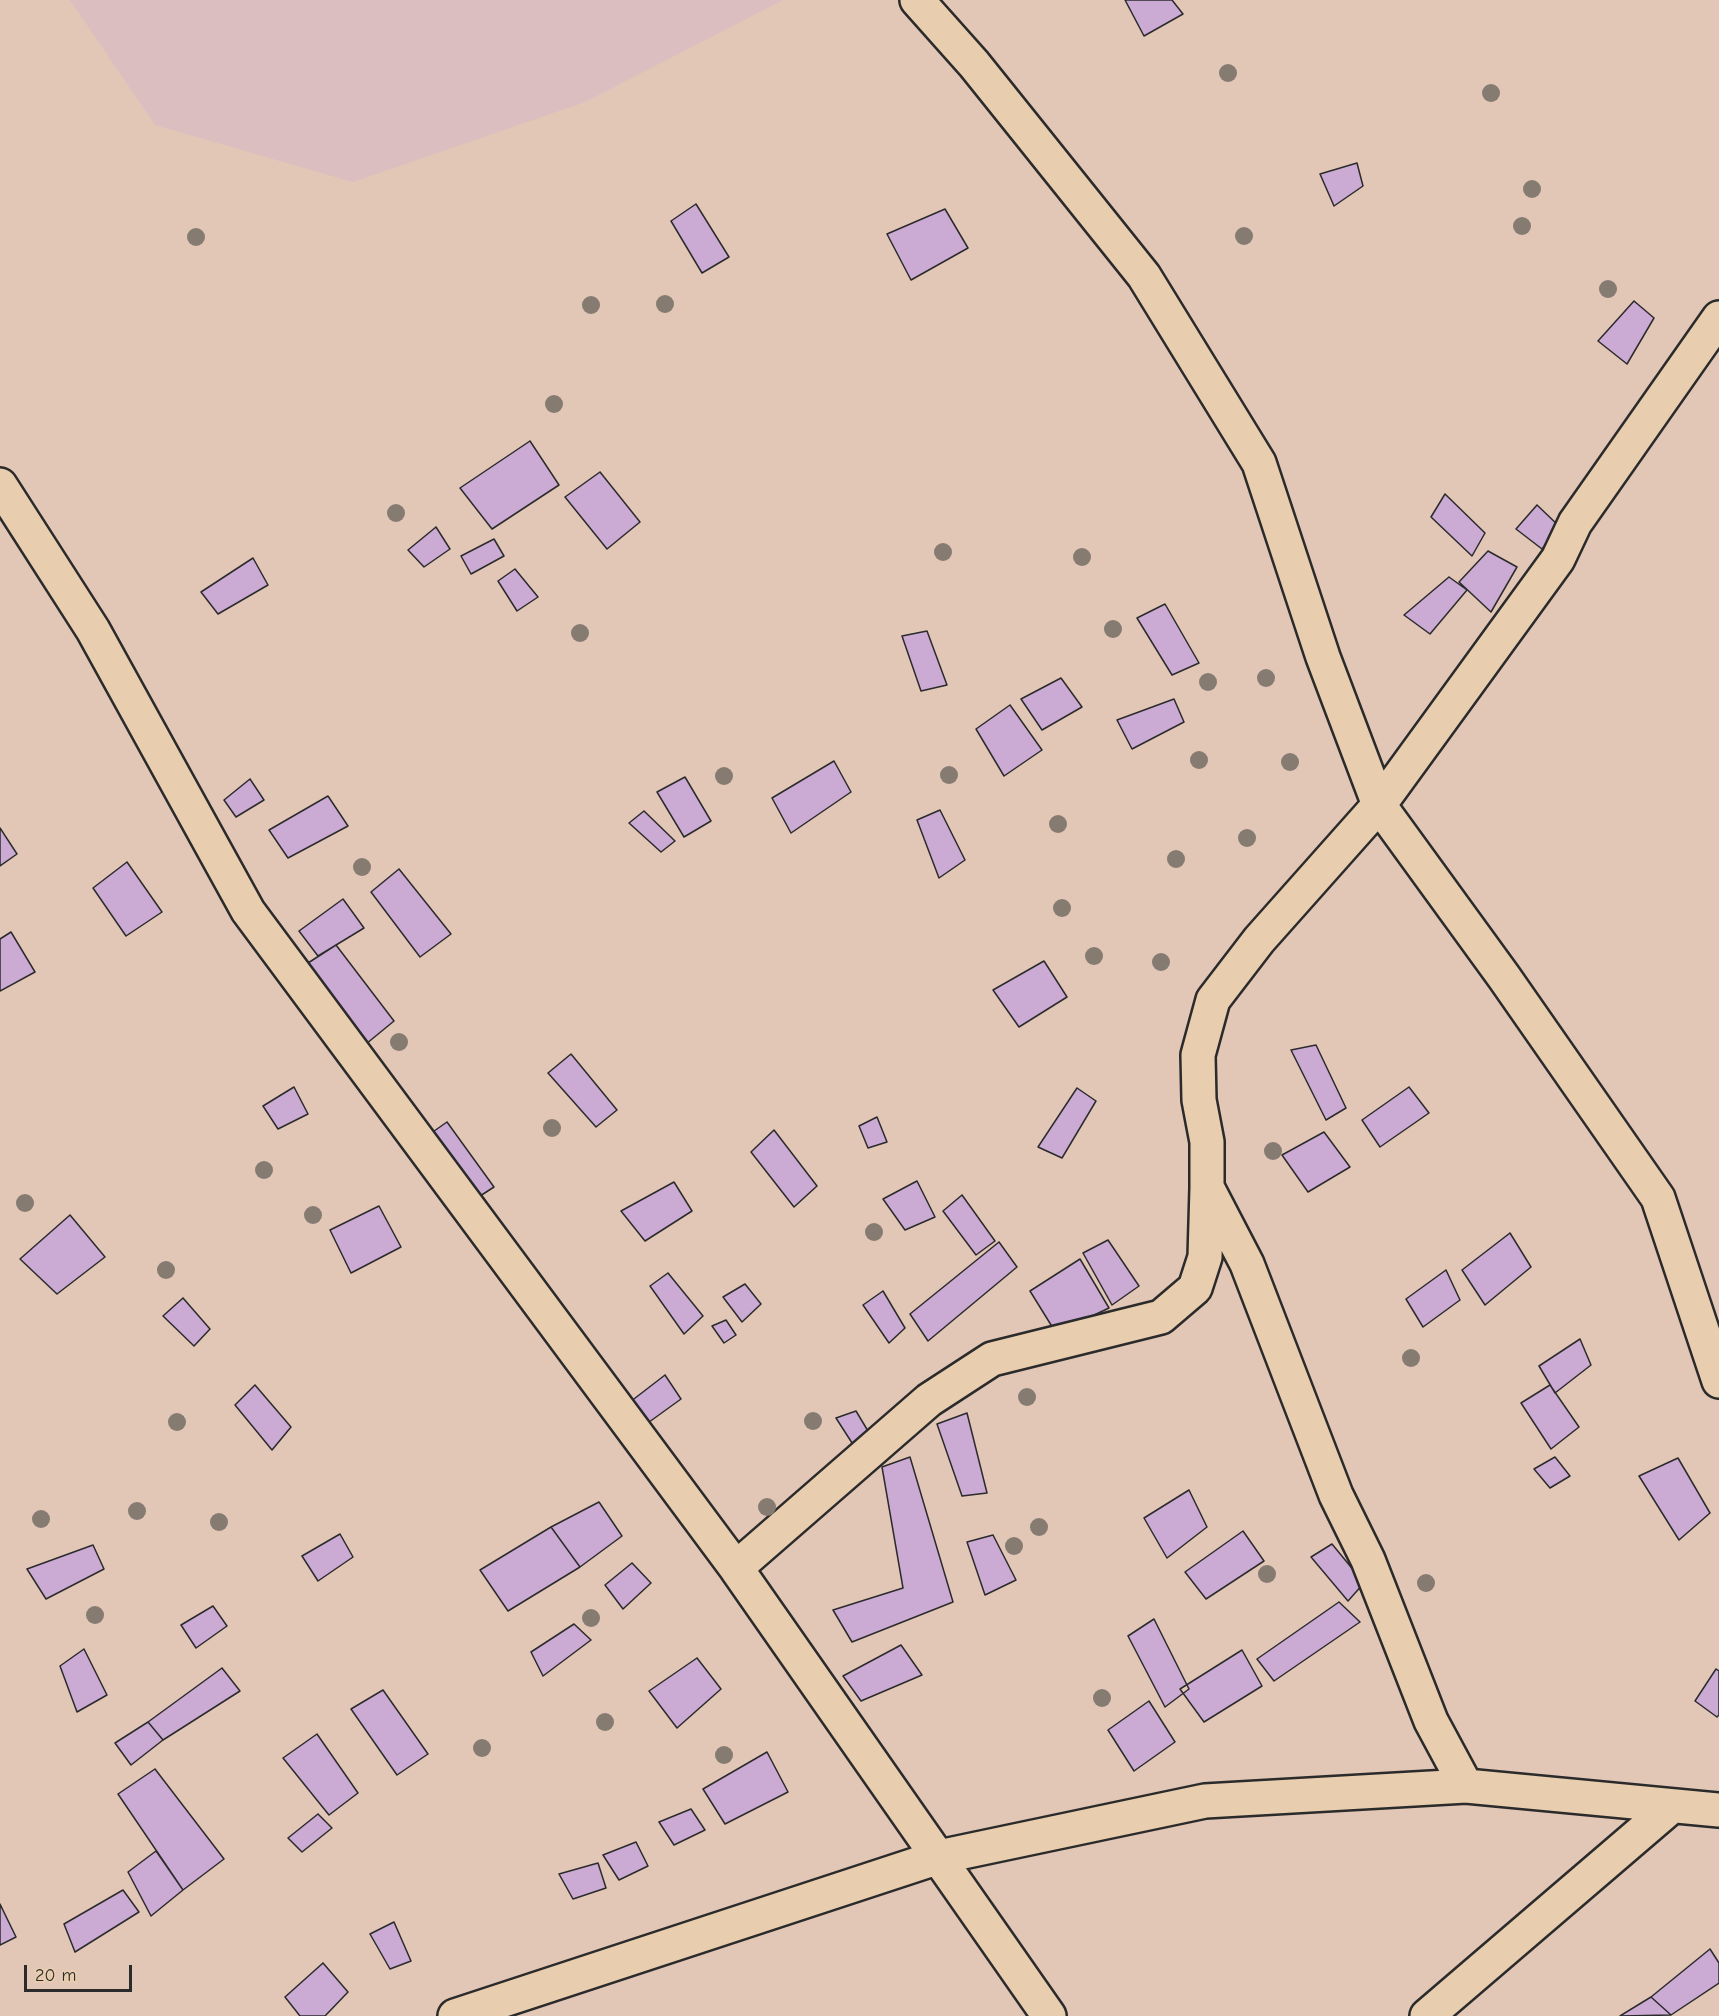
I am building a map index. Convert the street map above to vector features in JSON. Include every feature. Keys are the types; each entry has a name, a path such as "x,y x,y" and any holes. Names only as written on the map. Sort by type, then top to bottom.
{"street":[{"path":"917,0 974,64 1144,276 1259,463 1323,657 1379,804 1504,977 1658,1198 1719,1381"},
{"path":"736,1568 929,1400 992,1359 1161,1317 1195,1288 1204,1257 1207,1188 1207,1142 1199,1100 1198,1055 1213,1000 1259,940 1379,804 1558,559 1575,524 1719,318"},
{"path":"0,485 93,630 248,911 736,1568 1049,2016"},
{"path":"1207,1188 1247,1264 1336,1495 1368,1560 1431,1721 1466,1786"},
{"path":"455,2016 939,1857 1205,1801 1466,1786 1719,1810"},
{"path":"1427,2016 1672,1806"}],"shaded area":[{"path":"70,0 783,0 585,102 353,182 155,125"}],"building":[{"path":"1125,0 1172,0 1183,14 1144,36"},
{"path":"1357,163 1363,186 1334,206 1320,174"},
{"path":"696,204 729,257 702,273 671,221"},
{"path":"945,209 968,248 911,280 887,234"},
{"path":"1634,301 1654,318 1627,364 1598,341"},
{"path":"530,441 559,485 492,529 460,488"},
{"path":"600,472 640,522 607,549 565,497"},
{"path":"1445,494 1485,533 1472,556 1431,517"},
{"path":"1537,505 1560,527 1542,549 1516,529"},
{"path":"436,527 450,549 424,567 408,550"},
{"path":"494,539 504,556 471,574 461,556"},
{"path":"1488,551 1517,567 1491,612 1459,582"},
{"path":"253,558 268,585 218,614 201,592"},
{"path":"515,569 538,597 517,611 498,581"},
{"path":"1449,577 1467,590 1430,634 1404,615"},
{"path":"1165,604 1199,663 1172,675 1137,618"},
{"path":"927,631 947,685 921,691 902,636"},
{"path":"1061,678 1082,707 1042,730 1021,699"},
{"path":"1174,699 1184,722 1132,749 1117,720"},
{"path":"1010,705 1042,750 1004,776 976,729"},
{"path":"834,761 851,792 791,833 772,798"},
{"path":"685,777 711,821 684,837 657,792"},
{"path":"250,779 264,800 236,817 224,800"},
{"path":"328,796 348,826 288,858 269,830"},
{"path":"940,810 965,860 939,878 917,820"},
{"path":"644,811 675,841 661,852 629,823"},
{"path":"0,828 17,854 0,866"},
{"path":"127,862 162,912 126,936 93,888"},
{"path":"399,869 451,934 420,957 371,892"},
{"path":"343,899 364,928 318,956 299,931"},
{"path":"11,932 35,972 0,991 0,939"},
{"path":"336,945 394,1021 366,1044 308,963"},
{"path":"1044,961 1067,997 1019,1027 993,990"},
{"path":"1316,1045 1346,1108 1326,1120 1291,1050"},
{"path":"571,1054 617,1110 596,1127 548,1073"},
{"path":"294,1087 308,1114 278,1129 263,1106"},
{"path":"1409,1087 1429,1113 1380,1147 1362,1120"},
{"path":"1077,1088 1096,1101 1062,1158 1038,1147"},
{"path":"877,1117 887,1142 868,1148 859,1126"},
{"path":"447,1122 494,1187 477,1198 427,1136"},
{"path":"774,1130 817,1186 794,1207 751,1152"},
{"path":"1324,1132 1350,1167 1308,1192 1282,1155"},
{"path":"917,1181 935,1217 905,1230 883,1199"},
{"path":"674,1182 692,1211 645,1241 621,1211"},
{"path":"962,1195 995,1241 976,1255 943,1211"},
{"path":"379,1206 401,1247 351,1273 330,1230"},
{"path":"70,1215 105,1257 57,1294 20,1259"},
{"path":"1510,1233 1531,1267 1485,1305 1462,1270"},
{"path":"1108,1240 1139,1286 1112,1305 1083,1253"},
{"path":"999,1242 1017,1267 928,1341 910,1314"},
{"path":"1080,1259 1109,1308 1056,1333 1030,1291"},
{"path":"1446,1270 1460,1300 1423,1327 1406,1299"},
{"path":"668,1273 703,1316 684,1334 650,1286"},
{"path":"745,1284 761,1304 742,1322 723,1297"},
{"path":"883,1291 905,1328 889,1343 863,1305"},
{"path":"183,1298 210,1329 194,1346 163,1316"},
{"path":"726,1320 736,1335 724,1343 712,1326"},
{"path":"1580,1339 1591,1365 1555,1393 1539,1366"},
{"path":"665,1375 681,1399 645,1425 630,1402"},
{"path":"255,1385 291,1427 272,1450 235,1405"},
{"path":"1550,1385 1579,1427 1551,1449 1521,1403"},
{"path":"856,1411 874,1441 854,1446 836,1418"},
{"path":"967,1413 987,1493 962,1496 937,1424"},
{"path":"910,1457 953,1602 852,1642 833,1610 903,1588 882,1467"},
{"path":"1555,1457 1570,1476 1550,1488 1534,1469"},
{"path":"1678,1458 1710,1513 1679,1540 1639,1476"},
{"path":"1189,1490 1207,1527 1167,1558 1144,1518"},
{"path":"599,1502 622,1536 580,1567 551,1527"},
{"path":"551,1527 580,1567 508,1611 480,1570"},
{"path":"1243,1531 1264,1561 1206,1599 1185,1572"},
{"path":"340,1534 353,1557 318,1581 302,1556"},
{"path":"993,1535 1016,1580 985,1595 967,1542"},
{"path":"1332,1544 1364,1583 1348,1601 1311,1557"},
{"path":"93,1545 104,1569 46,1599 27,1569"},
{"path":"632,1563 651,1583 623,1609 605,1585"},
{"path":"1339,1602 1360,1622 1274,1681 1257,1659"},
{"path":"213,1606 227,1626 196,1648 181,1625"},
{"path":"1154,1619 1189,1689 1165,1707 1128,1636"},
{"path":"574,1624 591,1640 543,1676 531,1652"},
{"path":"901,1645 922,1675 861,1701 843,1676"},
{"path":"84,1649 107,1695 77,1712 60,1666"},
{"path":"1242,1650 1262,1686 1204,1722 1180,1689"},
{"path":"697,1658 721,1689 677,1728 649,1691"},
{"path":"222,1668 240,1691 163,1740 148,1722"},
{"path":"1716,1669 1719,1671 1719,1715 1717,1717 1695,1701"},
{"path":"383,1690 428,1754 397,1775 351,1709"},
{"path":"1149,1701 1175,1742 1134,1771 1108,1730"},
{"path":"148,1722 163,1740 131,1765 115,1743"},
{"path":"317,1734 358,1793 329,1815 283,1758"},
{"path":"767,1752 788,1792 725,1824 703,1789"},
{"path":"155,1769 224,1859 183,1890 118,1794"},
{"path":"691,1809 705,1830 674,1845 659,1822"},
{"path":"318,1814 332,1828 302,1852 288,1838"},
{"path":"636,1842 648,1866 619,1880 603,1855"},
{"path":"156,1851 183,1890 151,1916 128,1872"},
{"path":"598,1863 606,1888 573,1899 559,1874"},
{"path":"123,1890 139,1912 75,1952 64,1924"},
{"path":"0,1904 16,1937 0,1945"},
{"path":"394,1922 411,1961 390,1969 370,1934"},
{"path":"1710,1949 1719,1963 1719,1983 1671,2015 1651,1997"},
{"path":"323,1963 348,1992 325,2016 300,2016 285,1997"},
{"path":"1651,1997 1671,2015 1620,2016"}]}
